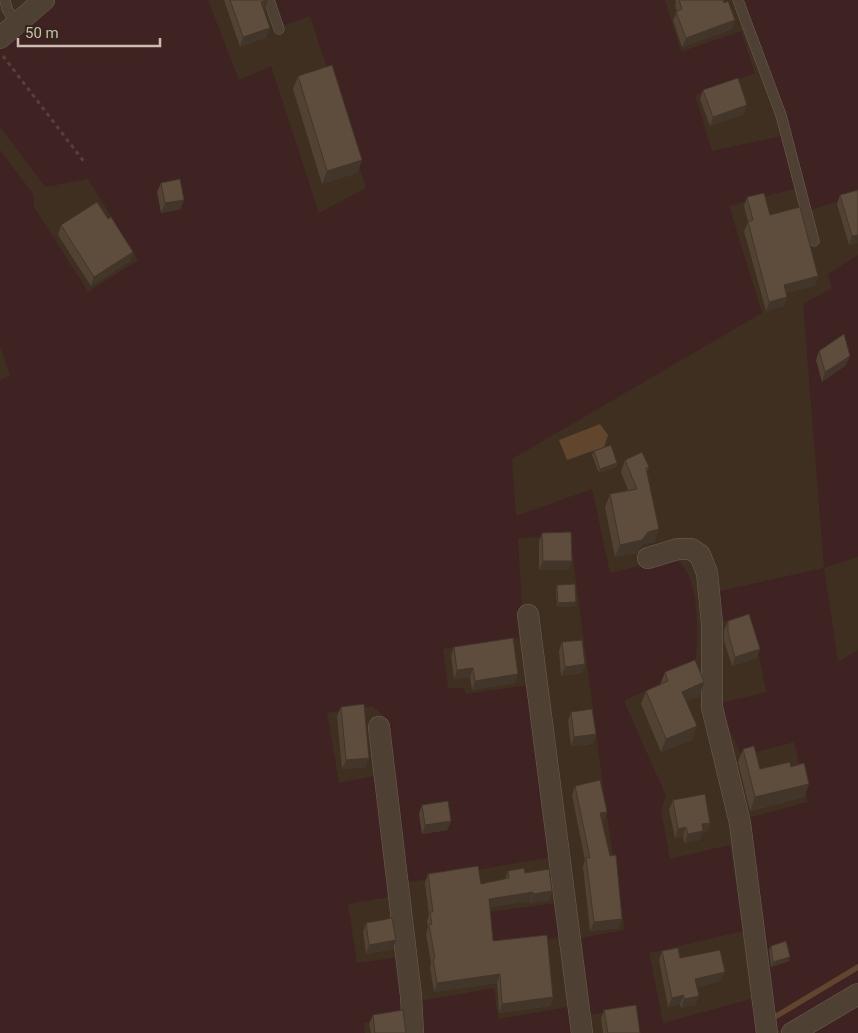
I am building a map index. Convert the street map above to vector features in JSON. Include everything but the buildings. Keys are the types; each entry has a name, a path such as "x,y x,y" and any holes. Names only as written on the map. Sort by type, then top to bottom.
{"street":[{"path":"0,38 44,0"},
{"path":"648,558 678,549 691,549 700,555 707,573 712,623 712,707 740,823 767,1033"},
{"path":"528,615 582,1033"},
{"path":"379,727 411,996 413,1033"},
{"path":"792,1033 858,994"}],"lane":[{"path":"5,0 7,9 16,23"},
{"path":"269,0 279,29"},
{"path":"738,0 781,115 814,241"}],"path":[{"path":"0,51 84,162"}],"shaded area":[{"path":"53,0 208,0 239,80 271,66 319,213 366,188 310,16 284,25 276,0 665,0 681,52 741,31 755,73 695,95 712,151 781,136 796,188 729,206 762,313 512,459 516,516 592,489 610,573 673,558 682,565 689,577 696,607 697,640 695,667 624,701 666,796 661,810 670,859 730,845 743,931 649,953 663,1023 751,999 758,1033 639,1033 635,1007 585,1016 574,939 625,930 608,823 570,536 518,538 524,637 443,649 448,688 464,688 466,694 530,685 551,857 405,883 383,715 372,706 327,713 339,783 380,775 394,896 348,904 357,963 400,957 407,1016 364,1023 365,1033 0,1033 0,380 10,375 0,346 0,150 34,195 34,207 88,292 138,260 88,179 45,187 0,127 0,44"},
{"path":"744,0 858,0 858,195 811,210 787,115 749,21"},
{"path":"858,255 858,557 824,568 803,304 832,288 828,274"},
{"path":"600,424 608,435 604,447 567,460 559,440"},
{"path":"824,568 838,662 858,650 858,983 777,1032 737,821 808,802 794,742 742,756 718,704 766,692 751,616 714,624 710,593"},
{"path":"559,903 563,937 493,947 488,912"},
{"path":"494,988 498,1019 568,1007 572,1033 420,1033 415,1002"},
{"path":"858,1007 858,1033 814,1033"}],"waterway":[{"path":"773,1018 858,967"}]}
